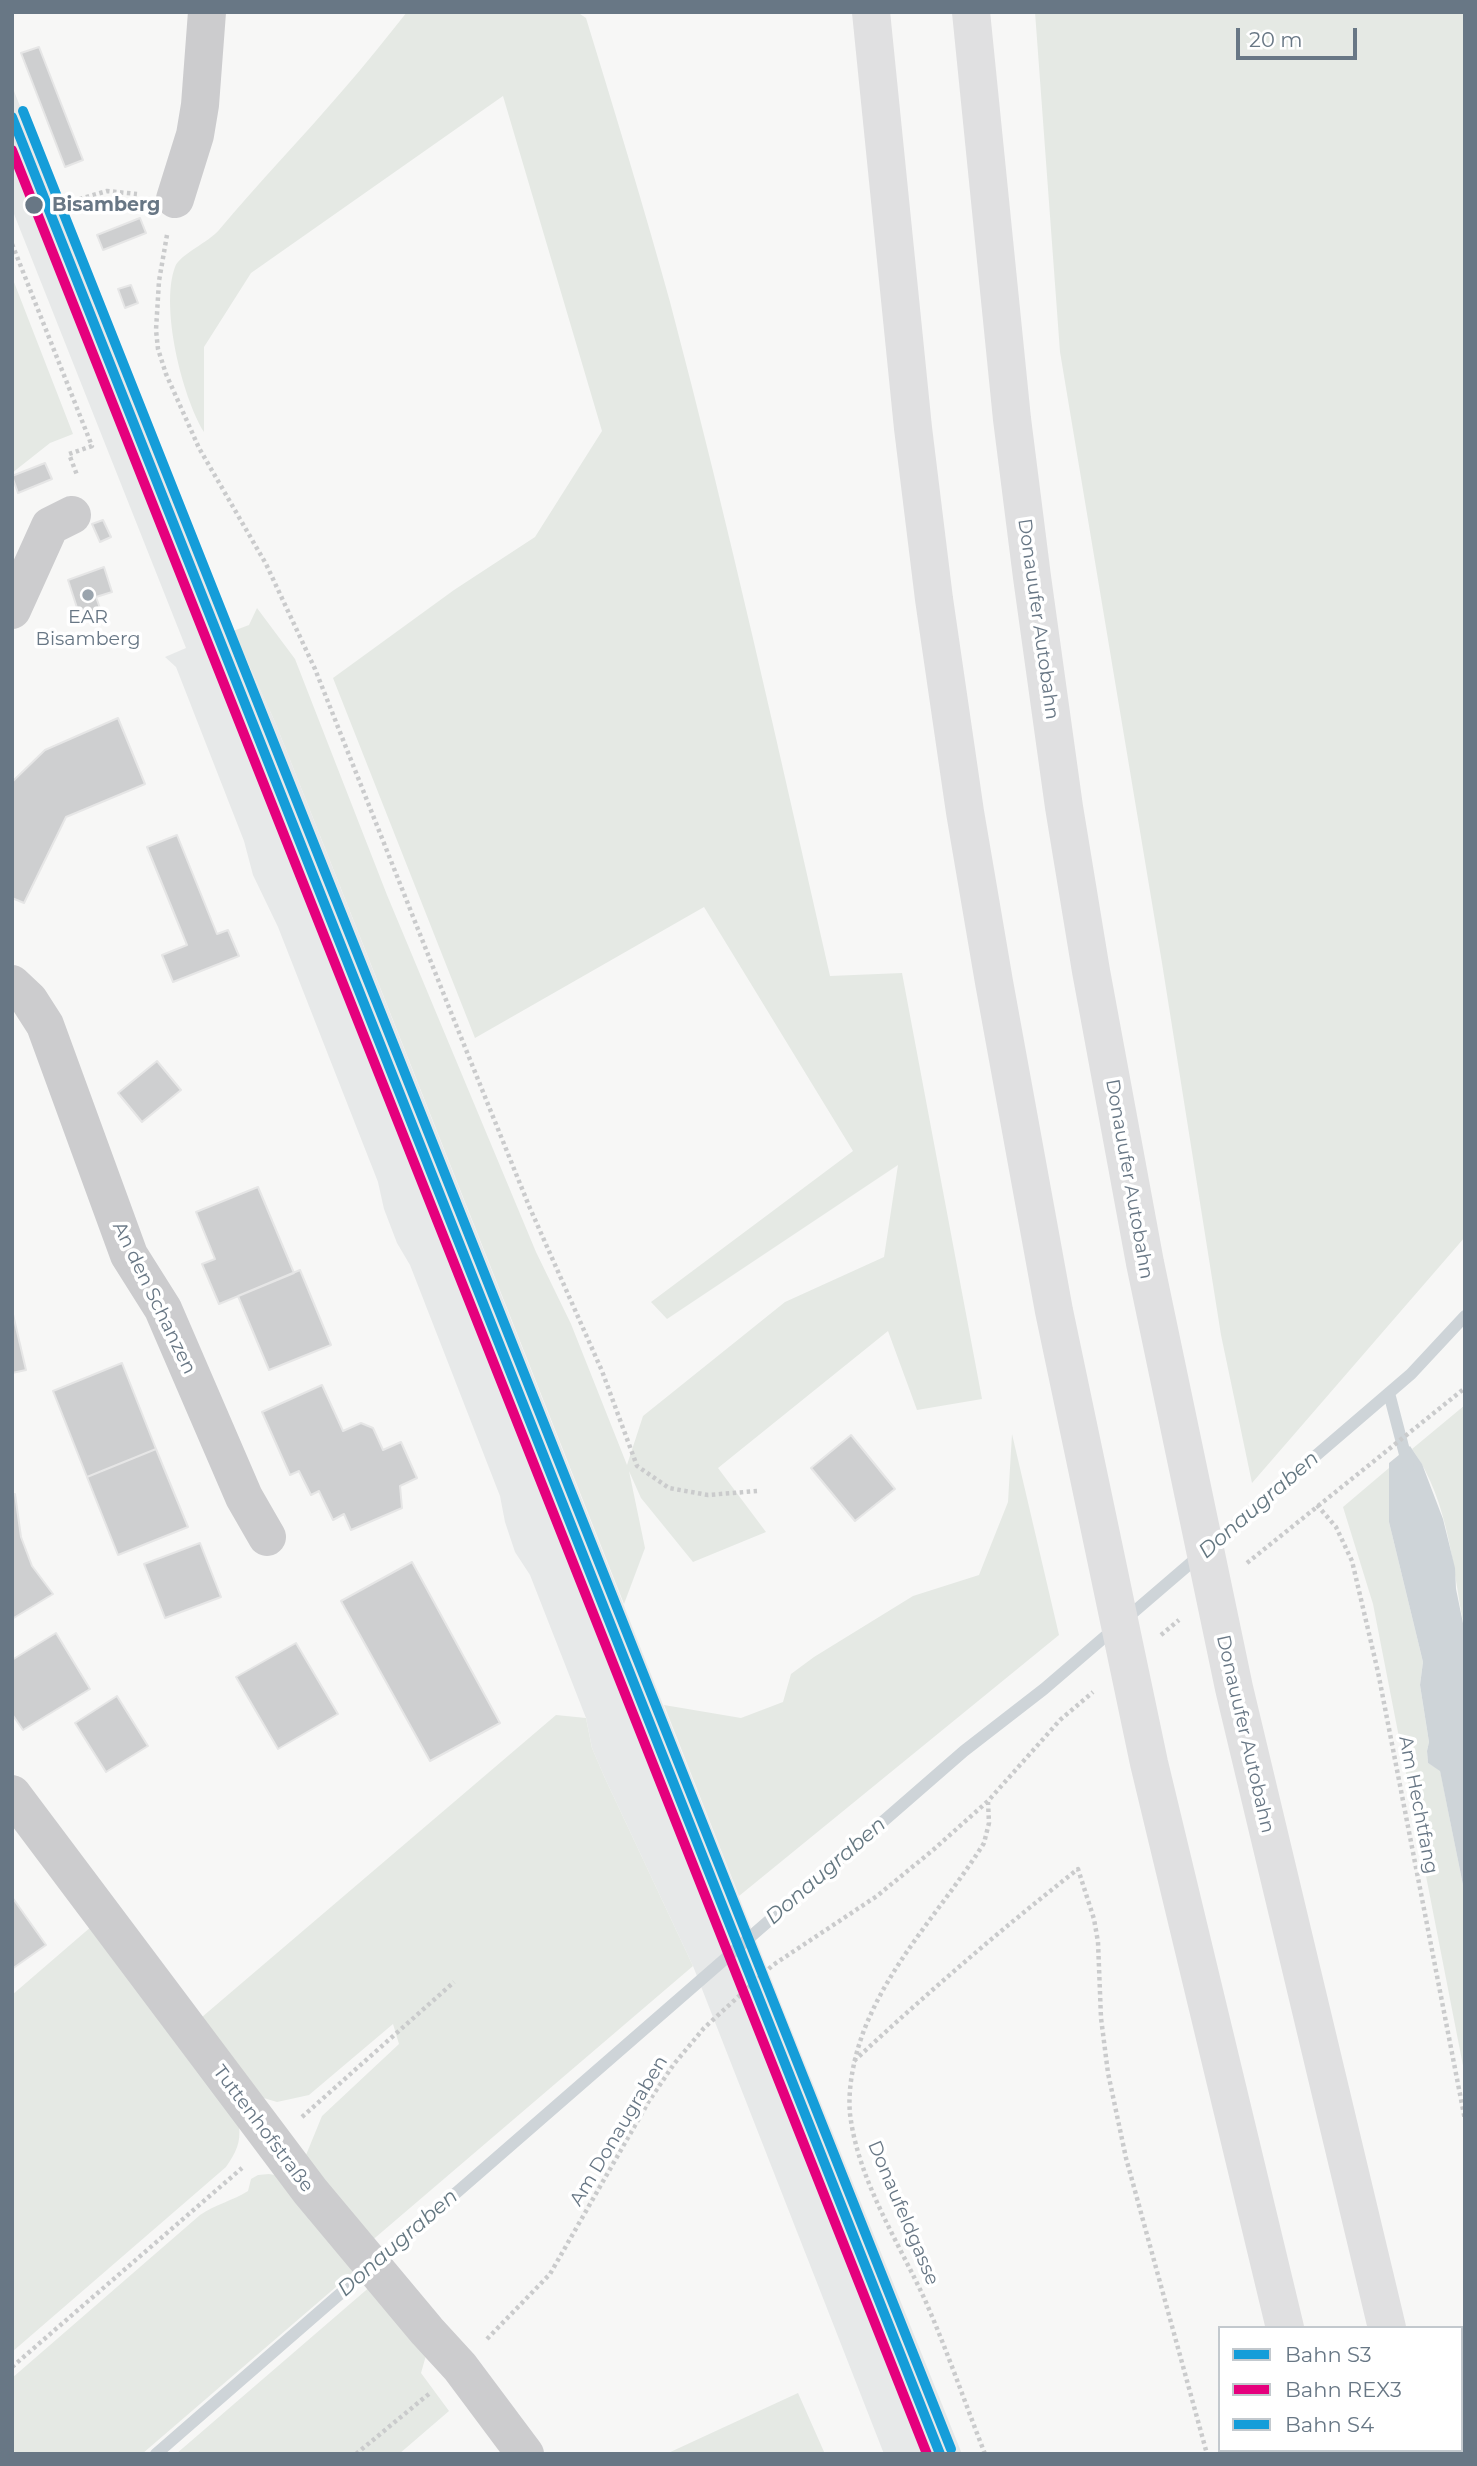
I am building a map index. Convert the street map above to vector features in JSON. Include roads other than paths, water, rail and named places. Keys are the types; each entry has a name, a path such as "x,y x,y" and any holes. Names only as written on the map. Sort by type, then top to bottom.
{"highway":[{"path":"871,12 913,428 934,599 965,812 1030,1184 1149,1763 1285,2326"},
{"name":"Donauufer Autobahn","path":"971,12 1012,419 1064,807 1094,985 1169,1384 1234,1688 1387,2326"}],"street":[{"path":"175,199 195,135 207,12"},
{"path":"12,610 50,526 72,514"},
{"name":"An den Schanzen","path":"12,984 29,1000 45,1025 129,1255 163,1309 244,1497 267,1536"},
{"name":"Tuttenhofstraße","path":"12,1794 310,2191 460,2367 525,2454"}],"waterway":[{"name":"Donaugraben","path":"156,2454 964,1751 1044,1689 1411,1374 1465,1316"},
{"path":"1389,1393 1408,1466"}],"rail line":[{"name":"S4","path":"23,111 951,2449"},
{"name":"S3","path":"12,117 940,2454"},
{"name":"REX3","path":"12,150 927,2454"}],"place":[{"name":"Bisamberg","path":"34,205"},
{"name":"EAR Bisamberg","path":"88,595"}]}
